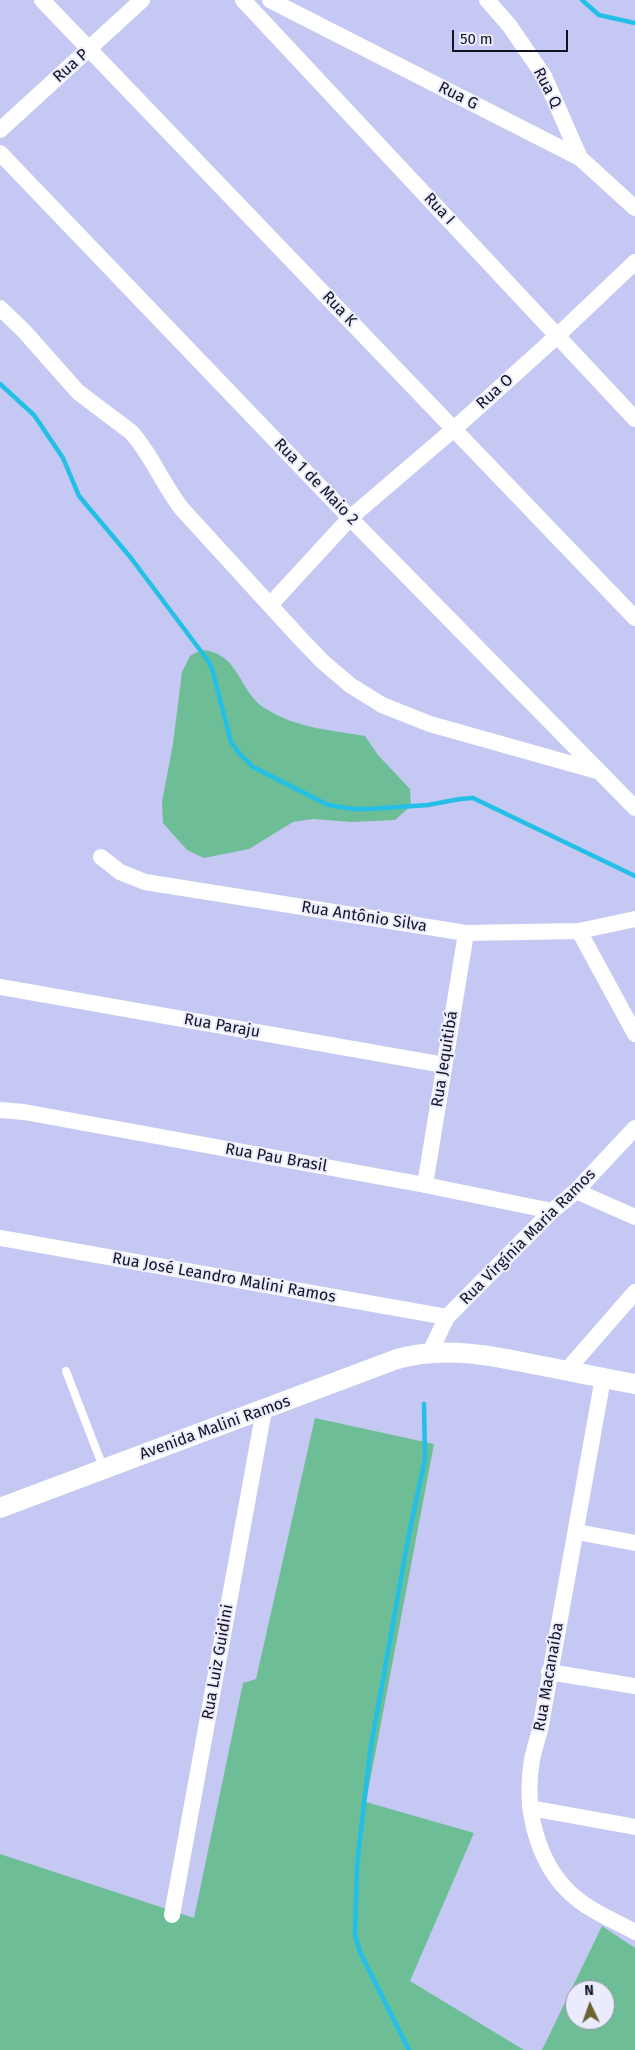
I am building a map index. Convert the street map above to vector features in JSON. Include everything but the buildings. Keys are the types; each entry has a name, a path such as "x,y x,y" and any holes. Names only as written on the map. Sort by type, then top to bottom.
{"street":[{"name":"Rua K","path":"42,0 635,618"},
{"name":"Rua P","path":"0,130 142,0"},
{"name":"Rua I","path":"243,0 635,419"},
{"name":"Rua G","path":"270,0 580,158 635,208"},
{"name":"Rua Q","path":"487,0 509,25 544,76 580,158"},
{"name":"Rua 1 de Maio 2","path":"0,153 350,518 635,808"},
{"name":"Rua O","path":"270,605 350,518 454,429 635,262"},
{"path":"0,308 24,331 78,392 131,432 138,440 176,502 322,661 350,685 382,705 430,724 599,772"},
{"name":"Rua Antônio Silva","path":"101,856 120,872 145,882 466,933 579,931 635,919"},
{"path":"579,931 635,1034"},
{"name":"Rua Jequitibá","path":"425,1185 466,933"},
{"name":"Rua Paraju","path":"0,987 444,1065"},
{"name":"Rua Pau Brasil","path":"0,1110 24,1112 425,1185 552,1211"},
{"name":"Rua Virgínia Maria Ramos","path":"430,1352 447,1317 552,1211 576,1191 635,1128"},
{"path":"576,1191 635,1217"},
{"name":"Rua José Leandro Malini Ramos","path":"0,1238 447,1317"},
{"path":"567,1370 635,1292"},
{"name":"Avenida Malini Ramos","path":"0,1508 397,1359 430,1352 486,1355 635,1384"},
{"name":"Rua Macanaíba","path":"603,1378 577,1532 549,1672 540,1730 532,1761 530,1808 537,1838 549,1865 559,1881 581,1902 635,1932"},
{"name":"Rua Luiz Guidini","path":"172,1915 264,1410"},
{"path":"577,1532 635,1542"},
{"path":"549,1672 635,1686"},
{"path":"530,1808 635,1827"}],"lane":[{"path":"66,1371 104,1469"}],"green space":[{"path":"201,650 214,652 224,658 238,674 257,702 277,715 314,727 365,736 378,755 410,789 411,806 395,820 352,822 313,819 293,822 249,849 204,858 187,850 163,823 162,802 173,744 182,672 190,656"},
{"path":"315,1418 434,1444 366,1802 474,1833 410,1981 524,2050 0,2050 0,1854 194,1918 243,1683 256,1679"},
{"path":"602,1926 635,1948 635,2050 542,2050 565,2002 565,2030 615,2030 615,1980 576,1980"}],"waterway":[{"path":"582,0 599,15 635,23"},
{"path":"0,384 34,415 63,458 79,496 131,558 209,662 231,742 253,767 328,805 353,809 428,805 473,798 635,876"},
{"path":"409,2050 360,1952 355,1935 357,1865 370,1752 408,1539 425,1459 424,1404"}]}
